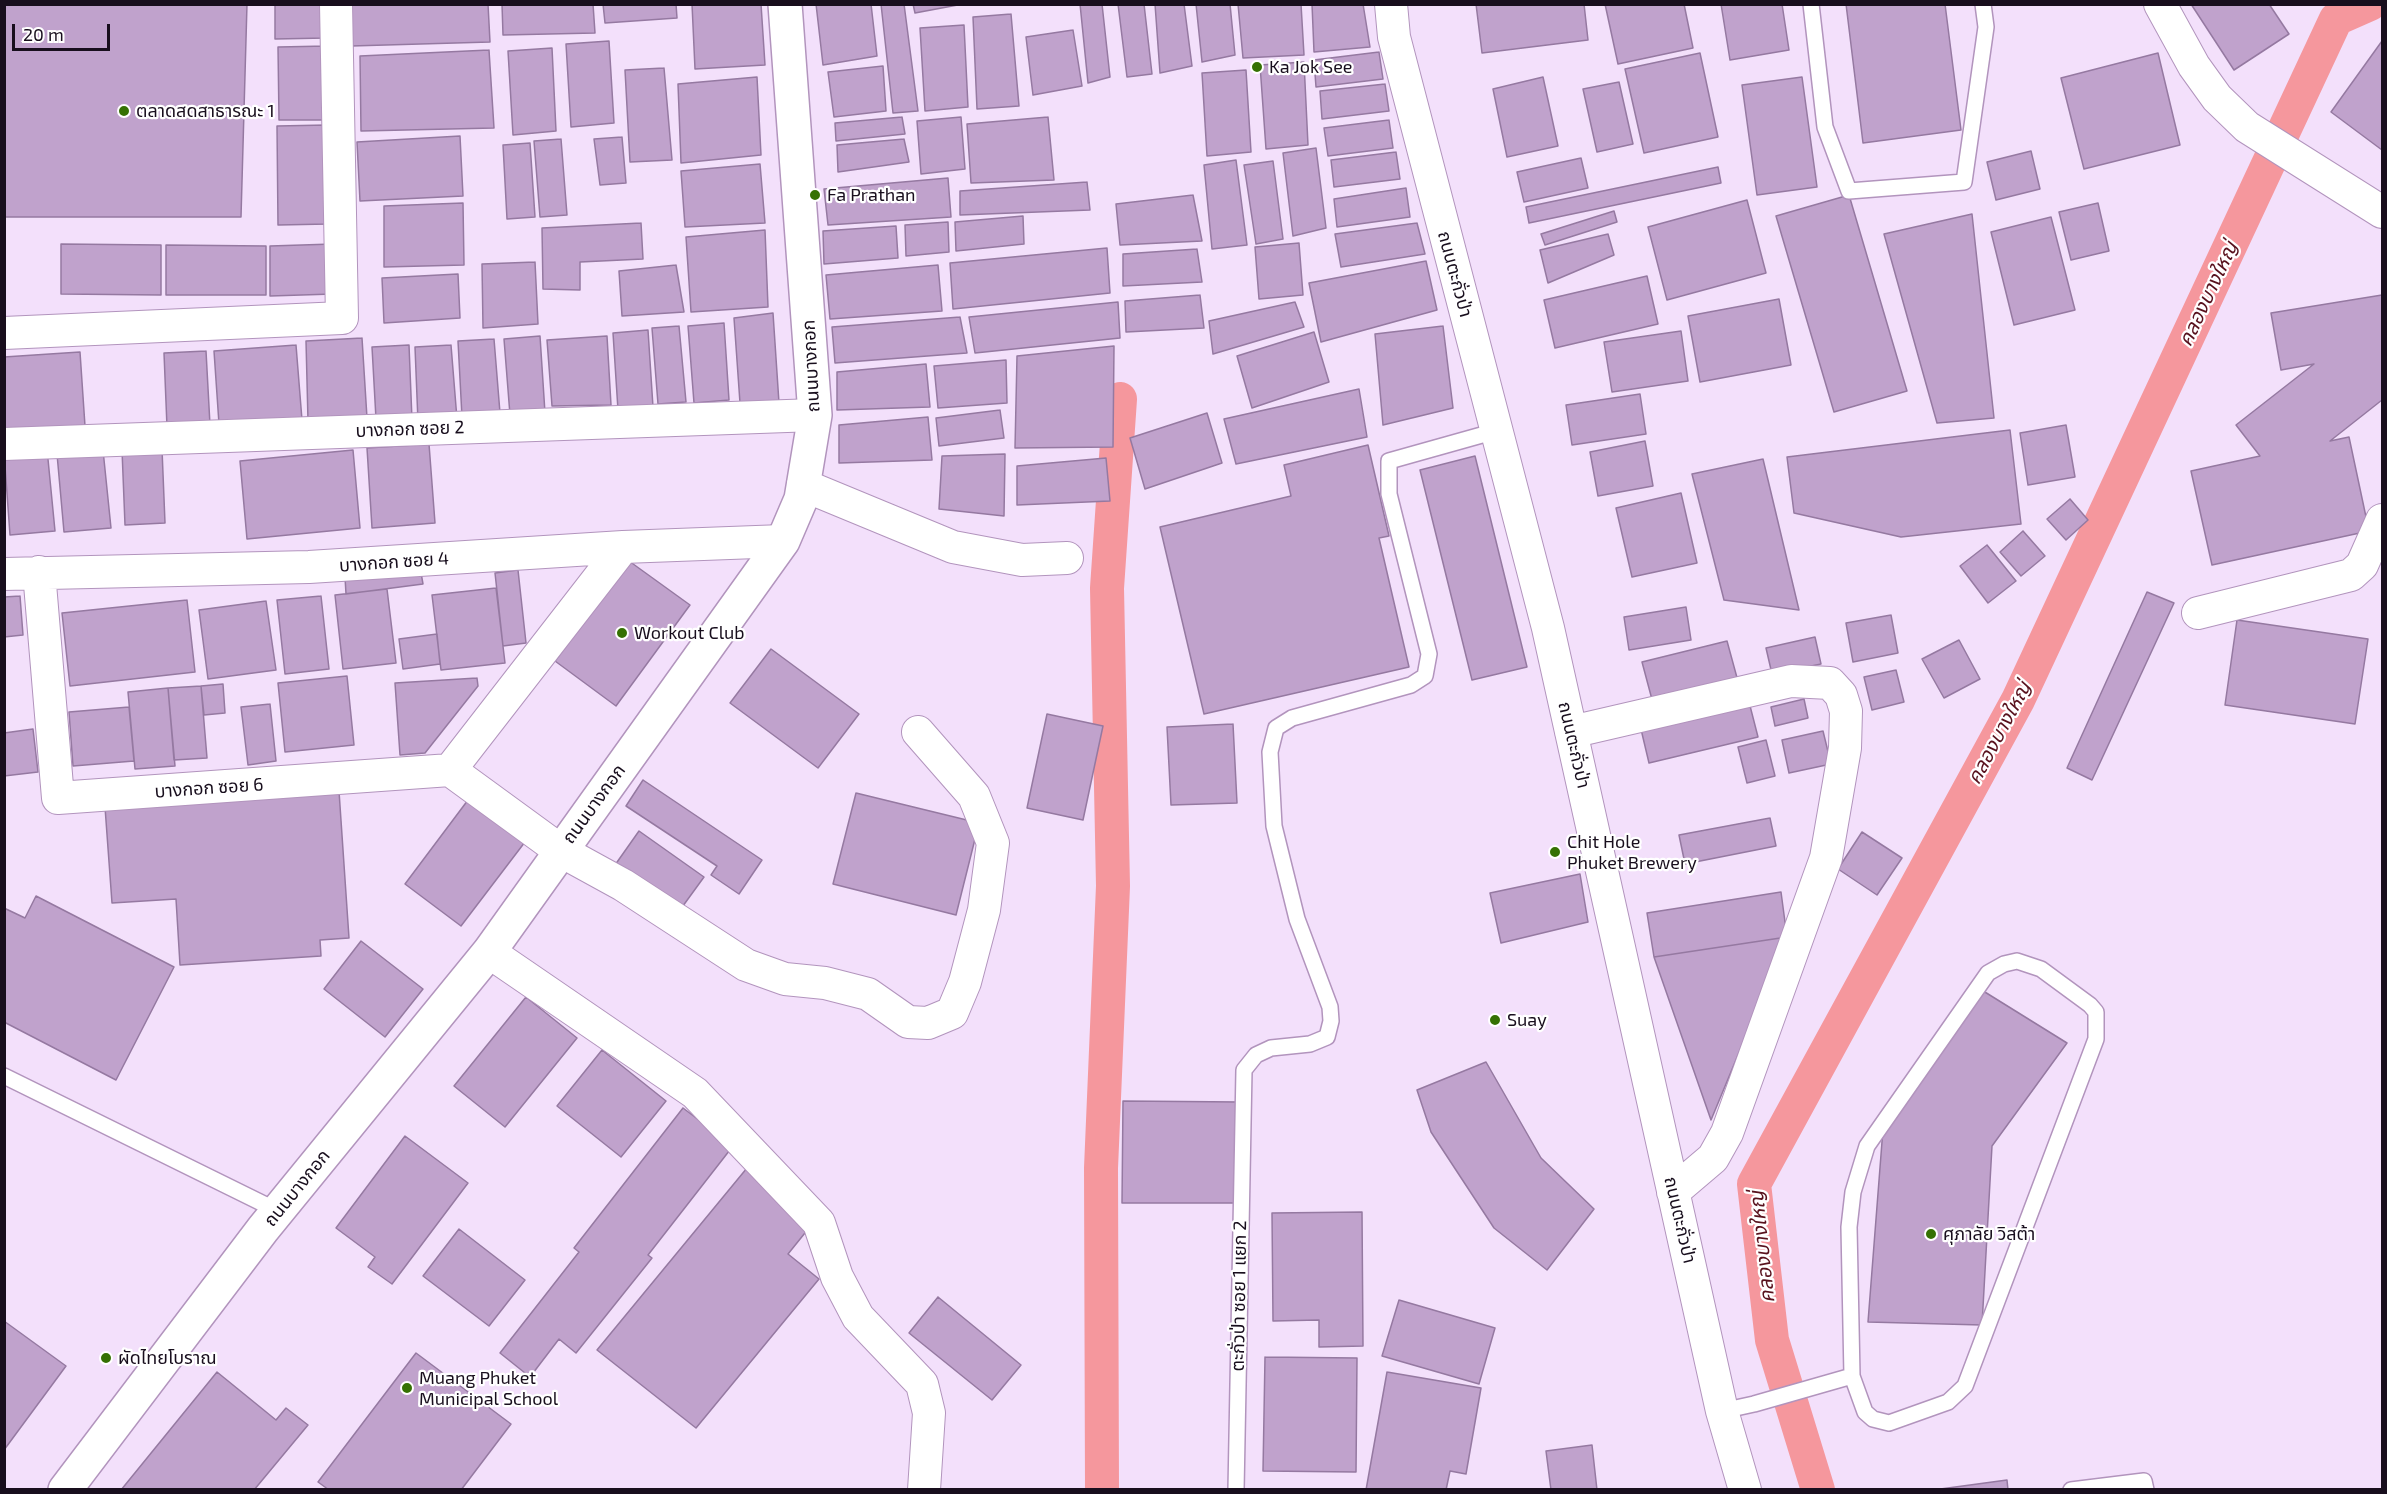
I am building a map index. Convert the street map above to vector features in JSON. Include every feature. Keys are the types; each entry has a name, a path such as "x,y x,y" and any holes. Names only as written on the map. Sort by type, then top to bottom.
{"main road":[{"name":"ถนนบางกอก","path":"65,1490 278,1211 489,952 783,541 801,499 815,415 785,4"}],"street":[{"path":"4,333 342,318 336,4"},
{"name":"ถนนตะกั่วป่า","path":"1391,4 1394,37 1548,628 1722,1411 1745,1490"},
{"path":"2160,4 2194,66 2217,98 2247,127 2382,212"},
{"name":"บางกอก ซอย 2","path":"4,444 815,415"},
{"path":"803,486 953,547 1022,560 1066,558"},
{"path":"2198,613 2351,575 2362,565 2382,520"},
{"name":"บางกอก ซอย 4","path":"4,574 309,567 623,547 783,541"},
{"path":"623,547 450,771 561,851 623,885 746,965 785,979 825,983 868,994 908,1022 928,1023 952,1013 965,982 984,910 993,843 974,796 918,732"},
{"name":"บางกอก ซอย 6","path":"39,572 58,798 450,771"},
{"path":"1571,732 1791,681 1830,683 1841,695 1846,711 1845,748 1826,858 1727,1133 1713,1158 1673,1192"},
{"path":"489,952 695,1094 819,1223 837,1277 858,1317 922,1384 929,1413 924,1490"}],"lane":[{"path":"1811,4 1825,127 1849,191 1964,182 1986,27 1983,4"},
{"name":"ตะกั่วป่า ซอย 1 แยก 2","path":"1236,1490 1244,1070 1256,1055 1271,1048 1310,1044 1327,1037 1331,1021 1330,1007 1297,920 1274,826 1270,752 1276,728 1292,718 1411,685 1425,676 1429,654 1389,494 1389,462 1496,430"},
{"path":"2017,961 2041,969 2090,1005 2096,1012 2096,1039 1965,1386 1948,1402 1889,1423 1873,1419 1865,1412 1852,1376 1849,1227 1853,1192 1867,1146 1988,973 2004,964 2017,961"},
{"path":"4,1076 278,1211"},
{"path":"1722,1411 1852,1376"},
{"path":"2071,1490 2144,1481 2146,1490"}],"building":[{"name":"ตลาดสดสาธารณะ 1","path":"4,4 247,4 241,217 4,217"},
{"path":"275,4 325,4 326,38 275,39"},
{"path":"350,4 488,4 490,42 351,46"},
{"path":"502,4 593,4 595,33 503,35"},
{"path":"603,4 676,4 677,18 605,23"},
{"path":"692,4 761,4 765,65 695,69"},
{"path":"816,4 871,4 877,56 823,65"},
{"path":"881,4 904,4 918,111 893,113"},
{"path":"913,4 963,4 915,13"},
{"path":"1080,4 1102,4 1110,77 1088,83"},
{"path":"1118,4 1144,4 1152,74 1127,77"},
{"path":"1155,4 1184,4 1192,66 1160,73"},
{"path":"1196,4 1230,4 1235,55 1202,62"},
{"path":"1238,4 1301,4 1304,55 1243,58"},
{"path":"1312,4 1363,4 1370,47 1314,52"},
{"path":"1476,4 1584,4 1588,40 1482,53"},
{"path":"1605,4 1684,4 1693,48 1618,64"},
{"path":"1721,4 1782,4 1789,50 1730,60"},
{"path":"1846,4 1945,4 1961,130 1863,143"},
{"path":"2191,4 2269,4 2289,34 2234,70"},
{"path":"1011,14 1019,106 977,109 973,17"},
{"path":"964,25 968,107 925,111 920,28"},
{"path":"1073,30 1082,86 1033,95 1026,37"},
{"path":"609,41 614,123 571,127 566,44"},
{"path":"2382,41 2382,150 2331,112"},
{"path":"327,46 329,120 279,120 278,47"},
{"path":"552,48 556,131 513,135 508,51"},
{"path":"489,50 494,128 361,131 360,56"},
{"path":"1379,52 1383,79 1316,87 1314,60"},
{"path":"1700,53 1718,137 1644,153 1625,69"},
{"path":"2158,53 2180,145 2084,169 2061,78"},
{"path":"1304,62 1308,145 1266,149 1260,65"},
{"path":"883,66 886,111 834,117 828,72"},
{"path":"664,68 672,160 630,162 625,70"},
{"path":"1246,70 1251,152 1207,156 1202,73"},
{"path":"757,77 761,155 681,163 678,84"},
{"path":"1543,77 1558,146 1507,157 1493,89"},
{"path":"1802,77 1817,187 1757,195 1742,85"},
{"path":"1619,82 1633,144 1597,152 1583,89"},
{"path":"1385,84 1389,111 1322,119 1320,91"},
{"path":"902,117 905,134 836,141 835,123"},
{"path":"961,117 965,169 921,174 917,121"},
{"path":"1048,117 1054,180 971,183 967,124"},
{"path":"1389,120 1393,148 1328,156 1324,128"},
{"path":"327,125 328,224 278,225 277,126"},
{"path":"460,136 463,196 360,201 357,142"},
{"path":"622,137 626,183 600,185 594,139"},
{"path":"561,139 567,215 540,217 534,141"},
{"path":"904,139 909,162 838,172 837,145"},
{"path":"530,143 535,217 507,219 503,145"},
{"path":"1316,148 1326,228 1293,236 1283,153"},
{"path":"2031,151 2040,189 1996,200 1987,162"},
{"path":"1396,152 1400,179 1334,187 1331,160"},
{"path":"1581,158 1588,188 1524,202 1517,172"},
{"path":"1236,160 1247,245 1212,249 1204,165"},
{"path":"1273,161 1283,239 1256,244 1244,165"},
{"path":"760,164 765,223 685,227 681,171"},
{"path":"1718,167 1721,183 1529,223 1526,207"},
{"path":"948,178 951,217 828,225 824,189"},
{"path":"1087,182 1090,210 960,215 960,191"},
{"path":"1406,188 1410,217 1337,227 1334,199"},
{"path":"1193,195 1202,241 1120,245 1116,204"},
{"path":"1849,195 1907,391 1834,412 1776,216"},
{"path":"1747,200 1766,273 1667,300 1648,227"},
{"path":"463,203 464,265 384,267 384,206"},
{"path":"2098,203 2109,251 2071,260 2059,212"},
{"path":"1614,211 1617,222 1545,245 1541,234"},
{"path":"1972,214 1994,418 1937,423 1884,234"},
{"path":"1023,216 1024,244 956,251 955,222"},
{"path":"2051,217 2075,310 2014,325 1991,232"},
{"path":"948,222 949,252 906,256 905,225"},
{"path":"641,223 643,259 580,262 580,290 543,289 542,228"},
{"path":"1417,223 1425,254 1341,267 1335,234"},
{"path":"896,226 898,258 824,264 823,231"},
{"path":"765,230 768,307 691,312 686,237"},
{"path":"1608,234 1614,255 1548,283 1540,250"},
{"path":"1299,243 1303,295 1259,299 1255,247"},
{"path":"61,244 161,245 161,295 61,294"},
{"path":"333,244 333,294 270,296 270,246"},
{"path":"166,245 266,246 266,295 166,295"},
{"path":"1107,248 1110,293 953,309 950,263"},
{"path":"1197,249 1202,282 1123,286 1123,254"},
{"path":"1426,261 1437,310 1321,342 1309,283"},
{"path":"535,262 538,324 483,328 482,264"},
{"path":"676,265 684,312 622,316 619,271"},
{"path":"938,265 942,311 830,319 826,275"},
{"path":"458,274 460,318 384,323 382,278"},
{"path":"1647,276 1658,324 1555,348 1544,300"},
{"path":"1200,295 1204,328 1126,332 1125,301"},
{"path":"2382,295 2382,400 2330,441 2349,437 2369,531 2212,565 2191,471 2260,456 2236,425 2314,364 2281,370 2271,313"},
{"path":"1779,299 1791,365 1700,382 1688,316"},
{"path":"1118,302 1120,338 975,353 969,317"},
{"path":"1295,302 1304,327 1213,354 1209,321"},
{"path":"773,313 779,403 740,403 734,318"},
{"path":"960,317 967,353 835,363 832,327"},
{"path":"724,323 729,400 694,403 688,326"},
{"path":"679,326 686,402 658,404 652,328"},
{"path":"1443,326 1453,408 1383,425 1375,334"},
{"path":"648,330 653,407 618,410 613,333"},
{"path":"1681,331 1688,381 1612,392 1604,342"},
{"path":"1314,332 1329,382 1252,408 1237,356"},
{"path":"540,336 545,413 510,415 504,339"},
{"path":"607,336 611,405 552,406 547,340"},
{"path":"362,338 367,418 308,421 306,341"},
{"path":"494,339 500,413 462,417 458,341"},
{"path":"296,345 302,420 219,424 214,351"},
{"path":"409,345 412,420 376,419 372,347"},
{"path":"451,345 457,419 418,422 415,347"},
{"path":"1114,346 1113,447 1015,448 1017,356"},
{"path":"206,351 210,425 167,427 164,353"},
{"path":"80,352 85,426 4,432 4,357"},
{"path":"1006,360 1007,403 938,408 934,366"},
{"path":"926,364 930,407 837,410 837,372"},
{"path":"1359,389 1367,437 1236,464 1224,419"},
{"path":"1640,394 1646,434 1572,445 1566,405"},
{"path":"1000,410 1004,438 939,446 936,418"},
{"path":"1207,413 1222,463 1145,489 1130,438"},
{"path":"928,417 932,460 839,463 839,425"},
{"path":"2066,425 2075,477 2028,485 2020,433"},
{"path":"2010,430 2021,524 1901,537 1794,513 1787,457"},
{"path":"1645,441 1653,486 1598,496 1590,452"},
{"path":"429,444 435,523 372,528 367,448"},
{"path":"1368,445 1389,536 1379,538 1409,667 1204,714 1160,527 1291,496 1284,465"},
{"path":"47,449 55,531 10,535 4,452"},
{"path":"162,449 165,523 125,525 122,450"},
{"path":"103,450 111,528 64,532 57,454"},
{"path":"353,450 360,528 247,539 240,461"},
{"path":"1005,454 1004,516 939,509 942,456"},
{"path":"1475,456 1527,667 1472,680 1420,470"},
{"path":"1106,458 1110,501 1017,505 1017,466"},
{"path":"1763,459 1799,610 1724,600 1692,474"},
{"path":"1681,493 1697,563 1632,577 1616,508"},
{"path":"2070,499 2088,520 2066,540 2047,519"},
{"path":"2023,531 2045,556 2021,576 2000,552"},
{"path":"1987,545 2016,581 1988,603 1960,566"},
{"name":"Workout Club","path":"629,561 690,605 616,706 555,661"},
{"path":"420,567 423,584 346,594 345,577"},
{"path":"518,570 526,643 503,646 495,573"},
{"path":"496,588 505,663 441,670 432,595"},
{"path":"387,589 396,663 343,669 335,595"},
{"path":"2147,592 2174,603 2092,780 2067,768"},
{"path":"20,596 23,635 4,637 4,597"},
{"path":"321,596 329,669 285,674 277,600"},
{"path":"187,600 195,672 70,686 62,613"},
{"path":"266,601 276,670 208,679 199,610"},
{"path":"1686,607 1691,640 1629,650 1624,617"},
{"path":"1891,615 1898,653 1853,662 1846,623"},
{"path":"2237,620 2368,639 2355,724 2225,705"},
{"path":"437,634 440,664 403,669 399,639"},
{"path":"1815,637 1821,664 1772,674 1766,648"},
{"path":"1959,640 1980,679 1944,698 1922,659"},
{"path":"1727,641 1739,685 1654,707 1642,662"},
{"path":"771,649 859,714 818,768 730,703"},
{"path":"1896,670 1904,702 1872,710 1864,677"},
{"path":"347,676 354,745 285,752 278,683"},
{"path":"477,678 478,686 425,753 400,755 395,683"},
{"path":"223,684 225,713 204,715 201,686"},
{"path":"201,686 207,758 174,760 168,688"},
{"path":"168,688 175,766 135,769 128,692"},
{"path":"1748,698 1758,737 1649,763 1640,725"},
{"path":"1804,699 1808,718 1775,726 1771,707"},
{"path":"270,704 276,761 248,765 241,707"},
{"path":"129,707 134,761 73,766 69,712"},
{"path":"1047,714 1103,726 1083,820 1027,808"},
{"path":"1233,724 1237,803 1171,805 1167,727"},
{"path":"33,729 38,772 4,776 4,733"},
{"path":"1823,731 1831,764 1789,773 1782,740"},
{"path":"1766,740 1775,776 1747,783 1738,747"},
{"path":"643,780 762,860 739,894 711,875 717,866 626,806"},
{"path":"339,791 349,938 320,940 321,956 180,965 176,899 112,903 105,807"},
{"path":"856,793 979,823 956,915 833,884"},
{"path":"471,796 528,838 461,926 405,884"},
{"path":"1770,818 1776,846 1685,864 1679,835"},
{"path":"639,831 704,877 680,910 615,865"},
{"path":"1862,832 1902,858 1877,895 1838,869"},
{"path":"1580,874 1588,922 1501,943 1490,893"},
{"path":"1781,892 1787,937 1654,957 1647,913"},
{"path":"36,896 174,967 116,1080 4,1022 4,908 25,918"},
{"path":"1787,937 1711,1120 1654,957"},
{"path":"361,941 423,989 385,1037 324,989"},
{"name":"ศุภาลัย วิสต้า","path":"1980,989 2067,1043 1992,1146 1982,1325 1868,1322 1883,1129"},
{"path":"526,997 577,1038 505,1127 454,1086"},
{"path":"602,1050 666,1101 621,1157 557,1106"},
{"path":"1486,1062 1541,1158 1594,1209 1547,1270 1494,1228 1431,1132 1417,1090"},
{"path":"1123,1101 1240,1102 1239,1203 1122,1203"},
{"path":"683,1108 733,1146 648,1255 652,1258 576,1353 559,1339 530,1377 500,1353 579,1252 574,1248"},
{"path":"405,1136 468,1183 392,1284 368,1267 375,1257 336,1228"},
{"path":"747,1168 813,1223 788,1254 819,1279 696,1428 597,1350"},
{"path":"1362,1212 1363,1346 1319,1347 1319,1320 1273,1321 1272,1213"},
{"path":"459,1229 525,1280 489,1326 423,1276"},
{"path":"938,1297 1021,1365 992,1400 909,1333"},
{"path":"1399,1300 1495,1328 1479,1384 1382,1356"},
{"path":"4,1321 66,1366 4,1450"},
{"name":"Muang Phuket Municipal School","path":"416,1353 511,1424 461,1490 329,1490 318,1482"},
{"path":"1265,1357 1357,1358 1356,1472 1263,1471"},
{"path":"217,1372 276,1420 286,1408 308,1425 254,1490 121,1490"},
{"path":"1387,1372 1481,1388 1466,1474 1450,1471 1446,1490 1366,1490"},
{"path":"1592,1445 1597,1490 1551,1490 1546,1451"},
{"path":"2007,1480 2008,1490 1933,1490"}],"waterway":[{"name":"คลองบางใหญ่","path":"1818,1490 1772,1340 1754,1184 2018,700 2336,19 2370,4"},
{"path":"1102,1490 1101,1168 1113,886 1107,588 1120,399"}],"place":[{"name":"Ka Jok See","path":"1257,67"},
{"name":"ตลาดสดสาธารณะ 1","path":"124,111"},
{"name":"Fa Prathan","path":"815,195"},
{"name":"Workout Club","path":"622,633"},
{"name":"Chit Hole Phuket Brewery","path":"1555,852"},
{"name":"Suay","path":"1495,1020"},
{"name":"ศุภาลัย วิสต้า","path":"1931,1234"},
{"name":"ผัดไทยโบราณ","path":"106,1358"},
{"name":"Muang Phuket Municipal School","path":"407,1388"}]}
